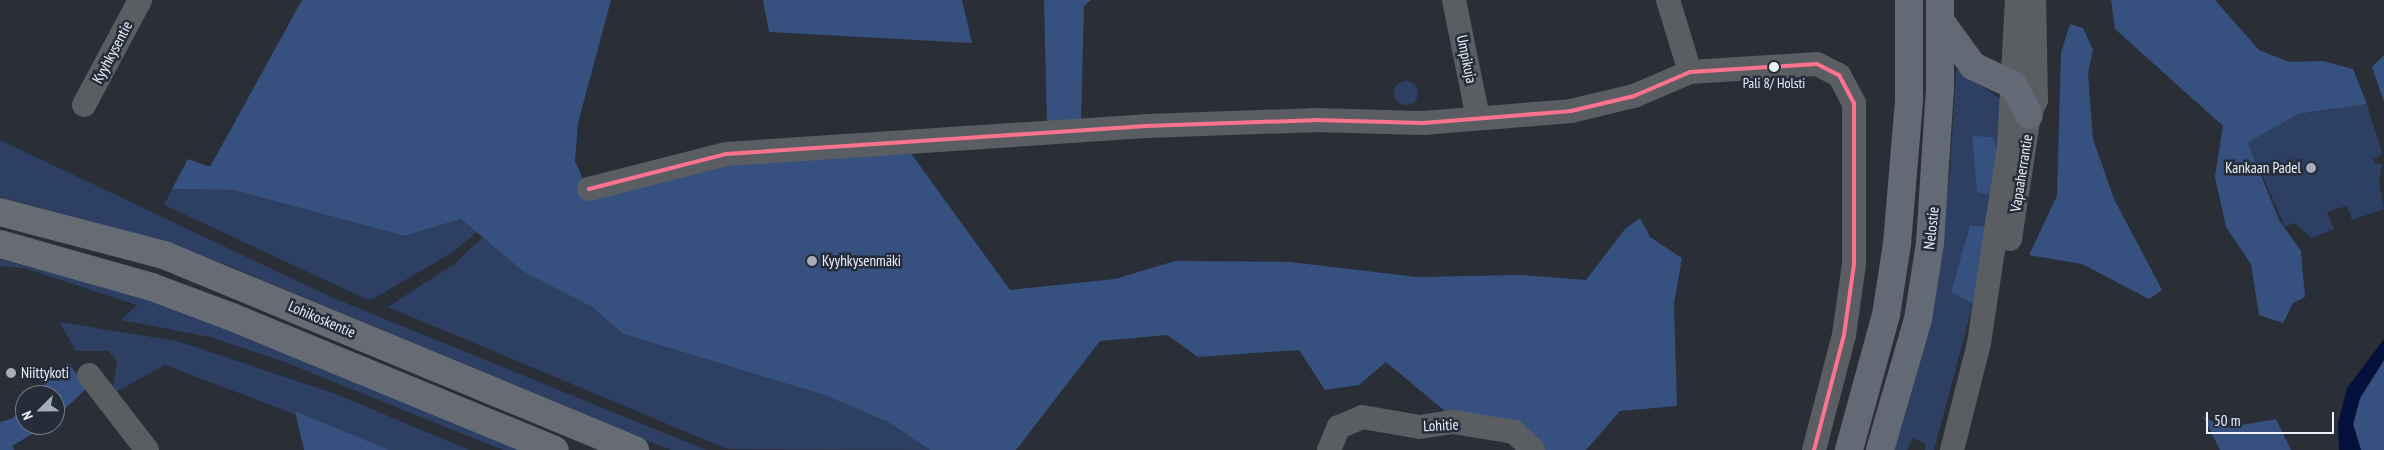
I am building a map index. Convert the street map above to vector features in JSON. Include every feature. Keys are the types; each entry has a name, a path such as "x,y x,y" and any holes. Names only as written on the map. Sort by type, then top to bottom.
{"highway":[{"path":"1849,450 1886,315 1897,244 1909,101 1909,0"},
{"path":"1940,11 1973,66 2013,85 2029,115"},
{"name":"Nelostie","path":"1880,450 1918,319 1930,243 1940,11"}],"main road":[{"name":"Lohikoskentie","path":"0,212 164,255 635,450"},
{"path":"0,244 152,287 232,317 554,450"}],"street":[{"name":"Kyyhkysentie","path":"84,105 140,0"},
{"name":"Umpikuja","path":"1454,0 1478,118"},
{"path":"1668,0 1690,72"},
{"name":"Vapaaherrantie","path":"1979,343 2009,147 2017,0"},
{"name":"Vapaaherrantie","path":"1952,450 1979,343 2006,257 2020,191 2029,115 2038,75 2034,0"},
{"path":"589,189 726,154 1146,126 1478,118 1589,109 1690,72 1817,64 1839,75 1854,103 1851,300 1814,450"},
{"path":"89,375 147,450"},
{"name":"Lohitie","path":"1329,450 1339,427 1362,417 1420,427 1453,422 1514,432 1533,450"}],"shaded area":[{"path":"302,0 611,0 578,123 575,161 590,195 729,161 907,148 1010,290 1115,279 1175,261 1290,262 1417,277 1521,275 1586,280 1625,229 1640,218 1650,237 1682,258 1674,304 1677,406 1620,411 1586,450 1542,450 1510,425 1445,411 1386,362 1359,385 1325,390 1299,350 1198,357 1167,335 1100,341 1016,450 930,450 888,422 824,395 623,334 592,307 524,272 461,219 404,236 234,190 172,189 188,159 210,167"},
{"path":"763,0 962,0 972,43 769,32"},
{"path":"1044,0 1091,0 1084,6 1081,122 1047,124"},
{"path":"2111,0 2215,0 2259,50 2289,62 2323,61 2353,69 2367,104 2298,114 2248,143 2279,220 2301,251 2305,297 2293,303 2283,323 2259,315 2251,264 2226,227 2215,177 2223,126 2115,29"},
{"path":"2070,24 2083,28 2093,50 2088,73 2093,139 2114,199 2162,290 2149,299 2082,264 2029,255 2057,196 2061,53"},
{"path":"2384,55 2384,102 2372,67"},
{"path":"1956,69 2005,102 1989,226 1959,266 1951,292 1973,304 1934,450 1925,450 1925,444 1913,438 1907,450 1894,450 1931,318 1950,173"},
{"path":"1406,81 1415,84 1418,93 1415,102 1406,105 1397,102 1394,93 1397,84"},
{"name":"Kankaan Padel","path":"2367,104 2381,149 2381,155 2374,159 2376,164 2382,163 2379,182 2384,209 2352,220 2347,206 2332,210 2327,213 2334,229 2312,238 2294,223 2285,227 2248,143 2298,114"},
{"path":"1972,136 1992,137 2000,156 1992,195 1977,192"},
{"path":"0,140 331,297 706,450 671,450 222,263 130,232 0,197"},
{"path":"172,189 234,190 404,236 461,219 477,232 453,252 373,299 366,299 164,205"},
{"path":"1970,226 1989,226 1973,304 1951,292"},
{"path":"483,237 524,272 592,307 623,334 824,395 888,422 930,450 727,449 388,307 454,264"},
{"path":"0,259 145,299 213,323 519,450 503,450 287,363 210,337 121,320 137,305 24,268 0,266"},
{"path":"59,322 177,341 336,394 469,450 389,450 165,365 112,394 117,361 108,351 76,351"},
{"path":"2384,339 2384,360 2360,398 2353,424 2361,450 2339,450 2338,424 2347,388"},
{"path":"2384,360 2384,450 2361,450 2353,425 2360,398"},
{"path":"68,363 87,388 65,409 65,385 43,385"},
{"path":"295,411 389,450 304,450"},
{"path":"15,416 15,435 30,435 12,446 14,450 0,450 0,422"},
{"path":"2203,416 2224,428 2276,419 2291,450 2220,450"}],"transit line":[{"path":"589,189 726,154 1146,126 1314,120 1423,123 1571,111 1634,96 1690,72 1817,64 1839,75 1854,103 1854,264 1844,335 1814,450"}],"place":[{"name":"Pali 8/ Holsti","path":"1774,67"},
{"name":"Kankaan Padel","path":"2311,168"},
{"name":"Kyyhkysenmäki","path":"812,261"},
{"name":"Niittykoti","path":"11,373"}]}
